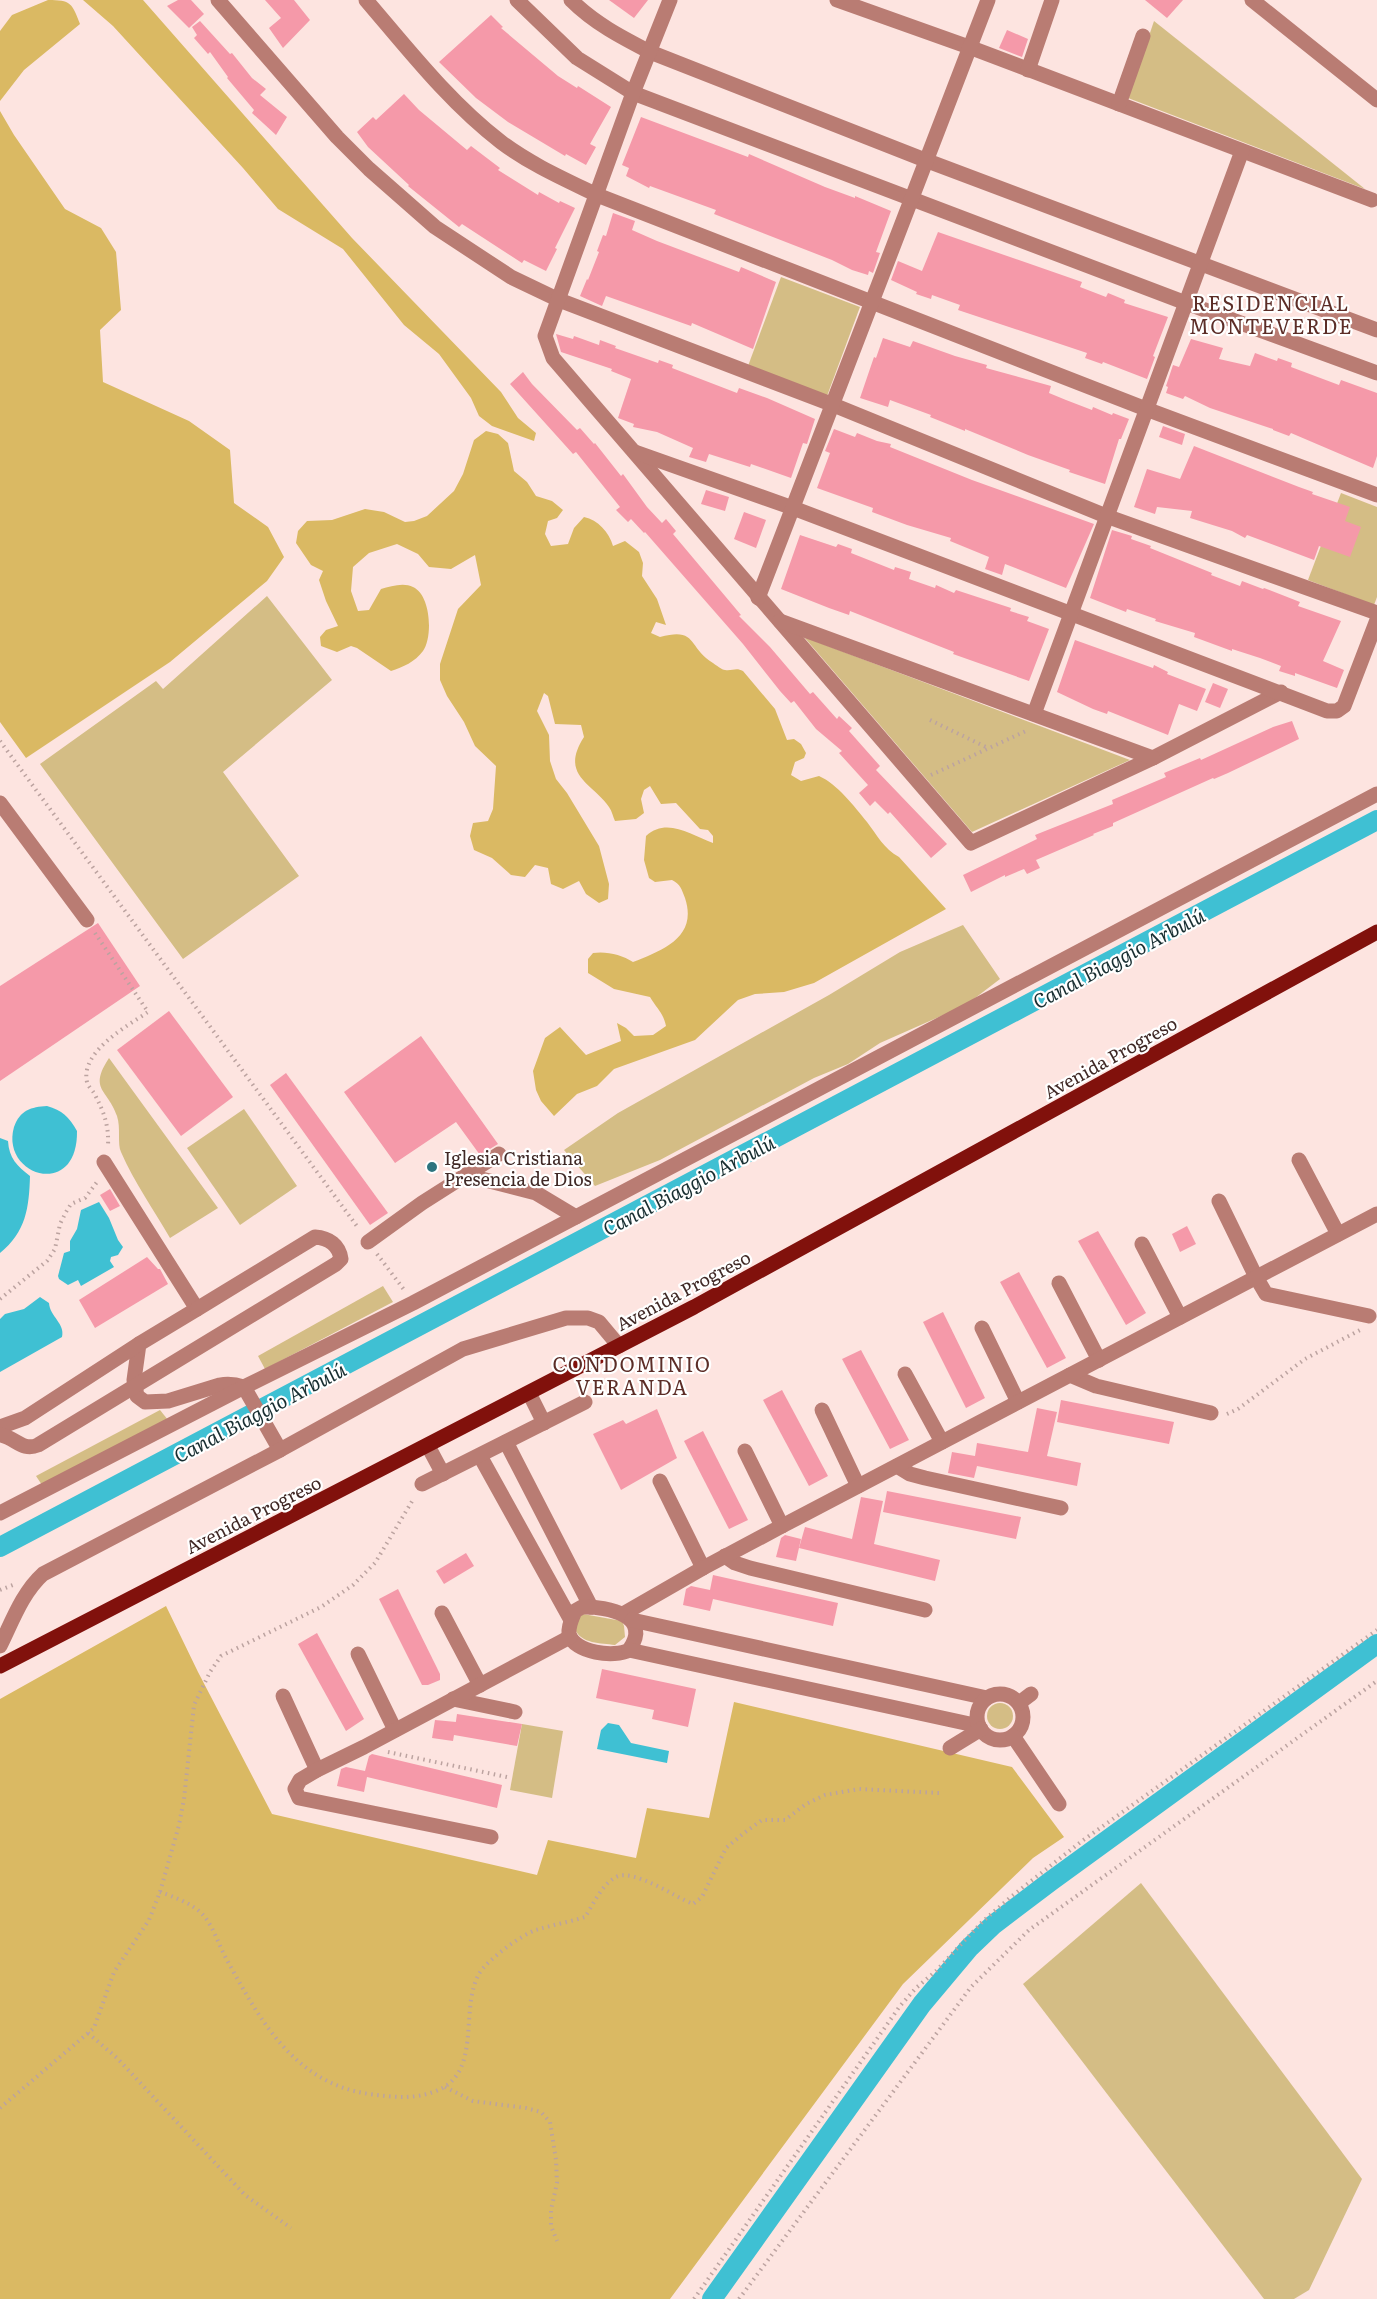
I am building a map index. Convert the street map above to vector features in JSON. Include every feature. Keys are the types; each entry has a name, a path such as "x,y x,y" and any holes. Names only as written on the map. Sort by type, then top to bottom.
{"main road":[{"name":"Avenida Progreso","path":"0,1666 619,1346 1377,932"}],"street":[{"path":"218,0 337,137 400,198 435,227 512,278 559,300 831,404 1106,516 1377,613"},
{"path":"366,0 423,66 477,122 502,143 538,166 597,195 870,303 1377,495"},
{"path":"517,0 577,58 633,93 1377,373"},
{"path":"571,0 610,31 650,51 925,160 1377,330"},
{"path":"670,0 633,93 545,336 547,347 552,358 971,843 1153,758 1281,692"},
{"path":"837,0 969,47 1372,200"},
{"path":"758,598 988,0"},
{"path":"1028,70 1052,0"},
{"path":"1252,0 1377,100"},
{"path":"1119,104 1143,36"},
{"path":"1034,714 1069,614 1242,151"},
{"path":"632,451 793,508 1327,711 1337,711 1344,706 1377,620"},
{"path":"780,621 1153,758"},
{"path":"0,1513 413,1303 1377,794"},
{"path":"0,803 87,920"},
{"path":"368,1242 422,1203 498,1154"},
{"path":"1299,1160 1338,1234"},
{"path":"104,1162 197,1309"},
{"path":"466,1175 536,1193 576,1217"},
{"path":"1219,1201 1263,1291 1270,1296 1369,1316"},
{"path":"627,1617 725,1556 1377,1214"},
{"path":"0,1428 25,1418 140,1344 315,1237 324,1238 335,1245 340,1252 341,1259 336,1264 30,1449 8,1436 0,1435"},
{"path":"1142,1244 1180,1317"},
{"path":"1059,1284 1099,1360"},
{"path":"0,1647 32,1583 43,1574 280,1450 463,1349 566,1318 588,1318 599,1322 619,1346"},
{"path":"982,1328 1018,1402"},
{"path":"140,1344 134,1380 137,1396 145,1402 168,1401 229,1383 244,1387 280,1450"},
{"path":"905,1374 942,1442"},
{"path":"1070,1375 1096,1386 1211,1413"},
{"path":"529,1393 544,1423"},
{"path":"422,1484 585,1402"},
{"path":"822,1410 858,1486"},
{"path":"506,1442 591,1607"},
{"path":"428,1446 443,1474"},
{"path":"745,1450 782,1526"},
{"path":"480,1456 571,1620"},
{"path":"897,1466 910,1474 925,1478 1061,1508"},
{"path":"660,1481 703,1568"},
{"path":"725,1556 735,1563 750,1568 925,1610"},
{"path":"582,1607 591,1607 627,1617 987,1698 1003,1694 1010,1696 1018,1703 1023,1715 1023,1723 1013,1736 998,1740 990,1737 980,1727 629,1650 615,1655 584,1649 570,1638 571,1620 575,1611 582,1607"},
{"path":"442,1613 480,1685"},
{"path":"627,1617 636,1627 637,1637 629,1650"},
{"path":"491,1837 299,1797 295,1789 300,1780 317,1770 570,1638"},
{"path":"358,1654 395,1730"},
{"path":"1018,1703 1031,1694"},
{"path":"283,1696 317,1770"},
{"path":"980,1727 978,1710 987,1698"},
{"path":"453,1699 515,1712"},
{"path":"950,1748 980,1727"},
{"path":"1013,1736 1059,1804"}],"path":[{"path":"930,720 989,748"},
{"path":"917,781 1050,720"},
{"path":"0,741 413,1303"},
{"path":"0,1299 47,1261 55,1249 60,1224 71,1204 85,1198 101,1176 108,1147 109,1128 101,1107 87,1083 88,1069 98,1048 148,1012 87,920"},
{"path":"1211,1413 1226,1414 1238,1408 1305,1359 1366,1327 1369,1316"},
{"path":"0,2108 94,2028 114,1972 149,1920 160,1892 183,1808 194,1706 210,1672 221,1656 321,1606 353,1585 375,1563 422,1484"},
{"path":"694,2299 900,2006 982,1922 1082,1841 1377,1630"},
{"path":"739,2299 971,1987 1029,1930 1377,1681"},
{"path":"364,1747 507,1778"},
{"path":"160,1892 203,1914 225,1958 272,2036 297,2062 329,2083 358,2092 397,2098 422,2097 445,2088 458,2074 468,2041 473,1989 480,1972 501,1952 534,1931 585,1917 604,1888 616,1877 631,1874 693,1904 702,1898 726,1848 762,1821 784,1820 806,1804 825,1795 859,1789 939,1793"},
{"path":"88,2033 117,2058 245,2195 291,2228"},
{"path":"445,2088 473,2101 542,2112 550,2122 556,2160 551,2226 557,2241"}],"shaded area":[{"path":"48,0 70,4 80,24 24,70 0,101 0,31 12,15"},
{"path":"83,0 143,0 352,238 501,392 518,418 536,433 534,441 492,426 479,416 471,398 439,354 404,325 343,249 278,209 113,26"},
{"path":"1154,21 1365,189 1128,98"},
{"path":"0,111 65,209 101,228 116,252 121,310 100,330 103,382 189,421 230,450 234,503 268,527 284,557 267,581 170,662 26,758 0,722"},
{"path":"781,277 860,307 827,396 748,366"},
{"path":"486,431 498,434 508,443 514,471 527,482 536,496 552,501 563,510 557,518 548,521 545,534 551,546 568,544 574,528 584,517 602,527 613,546 625,541 639,552 643,563 642,576 657,599 666,625 656,622 651,633 660,637 681,635 687,637 705,657 721,668 743,671 775,709 787,740 794,739 801,744 806,753 804,758 795,762 791,775 801,781 819,776 839,790 885,846 899,857 946,909 814,983 784,992 755,994 738,1000 695,1040 614,1069 597,1086 577,1094 554,1116 541,1101 536,1090 533,1071 545,1038 560,1027 586,1055 621,1041 617,1023 634,1036 653,1035 666,1026 650,997 614,989 588,973 588,959 593,953 614,954 633,962 666,947 682,932 687,923 688,911 679,885 672,880 655,882 649,878 644,860 646,836 662,828 671,828 688,832 713,843 713,836 708,830 700,829 676,803 661,804 650,786 644,790 641,799 644,813 636,819 615,821 609,807 587,785 577,770 575,761 577,750 584,737 581,725 555,724 548,696 544,693 537,711 549,735 550,761 556,779 599,846 609,884 608,899 599,903 586,894 579,881 563,889 551,884 548,868 535,865 525,877 511,875 492,858 474,850 470,836 473,823 488,821 493,809 496,766 475,746 464,722 447,696 440,680 440,664 458,609 481,585 475,555 451,569 429,567 418,554 397,544 369,553 353,567 351,591 358,611 369,610 381,589 393,586 413,587 424,598 429,627 426,645 413,661 391,671 357,648 351,646 337,652 321,646 320,637 326,630 338,626 319,580 323,571 311,565 296,543 298,531 307,521 332,520 365,509 384,512 405,522 427,516 454,491 463,474 474,440"},
{"path":"1341,493 1377,507 1377,597 1374,605 1308,580"},
{"path":"267,596 332,680 223,772 299,876 183,959 40,764 156,681 163,689"},
{"path":"804,637 1130,760 972,832"},
{"path":"963,925 1000,979 966,1005 880,1043 848,1064 814,1078 660,1160 595,1186 564,1150 618,1113 829,995 900,952"},
{"path":"109,1058 218,1208 170,1238 120,1149 117,1116 100,1083 100,1077"},
{"path":"244,1109 297,1186 240,1225 187,1148"},
{"path":"383,1286 393,1302 265,1369 258,1356"},
{"path":"160,1410 168,1420 42,1485 36,1476"},
{"path":"166,1606 272,1814 537,1875 548,1840 636,1858 647,1808 709,1818 734,1702 1012,1767 1064,1837 1033,1858 903,1984 670,2299 0,2299 0,1699"},
{"path":"583,1614 622,1621 625,1637 615,1645 592,1642 582,1638 575,1629 578,1618"},
{"path":"1000,1703 1010,1706 1013,1716 1010,1726 1000,1729 990,1726 987,1716 990,1706"},
{"path":"522,1724 563,1731 552,1798 510,1790"},
{"path":"1141,1883 1362,2179 1309,2290 1294,2299 1264,2299 1023,1984"}],"water":[{"path":"47,1106 65,1115 77,1131 74,1153 66,1166 54,1173 41,1173 28,1168 18,1158 13,1144 14,1127 19,1117 27,1110"},
{"path":"0,1138 8,1141 14,1161 30,1176 29,1199 21,1228 16,1237 0,1253"},
{"path":"99,1202 123,1247 118,1255 111,1257 110,1261 114,1267 81,1286 78,1280 68,1285 58,1276 64,1253 70,1251 70,1241 77,1229 81,1210"},
{"path":"40,1297 49,1303 61,1328 62,1337 0,1372 0,1319 5,1314 24,1309"},
{"path":"608,1723 619,1725 631,1743 669,1751 667,1763 597,1749 601,1730"}],"building":[{"path":"178,0 191,0 204,14 189,28 167,6"},
{"path":"265,0 294,0 310,20 283,48 269,28 281,18"},
{"path":"609,0 648,0 634,18"},
{"path":"1145,0 1183,0 1167,18"},
{"path":"491,15 503,27 501,28 558,76 611,107 590,144 596,147 586,165 566,154 565,156 508,122 476,98 439,62"},
{"path":"200,21 230,54 232,53 252,78 266,89 260,95 287,117 276,135 252,113 254,110 227,78 210,52 208,54 194,38 197,35 192,27"},
{"path":"1007,30 1028,39 1022,57 999,48"},
{"path":"404,94 419,110 467,150 471,146 500,168 498,170 538,195 539,192 559,203 560,201 575,208 546,271 524,260 522,263 462,224 459,227 408,186 368,147 357,132 373,117 376,120"},
{"path":"641,117 748,157 749,154 825,187 891,211 876,252 880,253 873,273 869,271 868,275 852,270 714,214 716,210 650,186 649,188 626,176 629,168 622,165"},
{"path":"613,213 635,221 632,230 657,241 739,272 741,267 776,282 753,349 692,323 691,326 606,296 602,306 580,296 599,252 597,251 603,235 606,236"},
{"path":"938,232 1082,282 1080,287 1106,297 1108,293 1125,300 1124,303 1168,317 1147,379 1103,362 1102,364 1085,358 1087,353 958,310 960,305 932,295 931,299 916,294 917,292 891,280 898,261 922,271"},
{"path":"556,334 573,339 574,336 599,345 600,340 616,346 615,348 658,363 659,360 673,365 672,368 737,393 739,388 767,398 815,419 807,444 803,443 791,478 751,464 750,467 709,454 706,462 689,457 693,448 657,432 633,427 634,424 618,418 631,379 611,371 612,369 561,352"},
{"path":"883,338 910,347 913,341 987,365 986,368 1051,386 1049,393 1092,410 1093,407 1129,419 1119,439 1105,484 1069,472 1070,470 890,400 888,407 860,398"},
{"path":"1191,339 1223,348 1219,359 1250,366 1255,353 1277,361 1278,358 1292,363 1291,367 1339,385 1341,380 1377,393 1377,456 1373,468 1291,433 1289,436 1210,408 1185,396 1183,399 1166,393 1173,365 1179,367"},
{"path":"523,372 577,430 580,428 595,443 662,523 666,519 676,531 673,534 741,615 739,616 770,647 810,694 813,692 837,719 839,716 852,728 849,731 880,766 876,770 947,844 931,858 890,812 888,814 875,801 870,806 859,793 868,785 839,753 842,751 816,729 794,701 791,703 780,691 743,644 645,532 631,519 628,522 616,510 620,507 576,452 573,454 510,384"},
{"path":"1163,426 1185,434 1182,445 1159,437"},
{"path":"834,429 855,437 857,433 891,444 890,447 972,480 1094,524 1066,588 1005,564 1002,575 985,569 989,557 950,541 951,538 872,512 873,508 817,488 830,453 825,451"},
{"path":"1194,446 1350,507 1345,521 1361,527 1350,557 1319,546 1314,560 1247,535 1245,538 1232,531 1190,518 1192,511 1157,507 1155,514 1134,507 1147,469 1180,479"},
{"path":"706,490 729,497 725,511 701,504"},
{"path":"744,512 766,520 756,548 734,539"},
{"path":"1112,530 1132,536 1131,539 1212,573 1211,575 1240,586 1242,581 1264,588 1300,602 1298,606 1341,621 1323,661 1344,670 1337,688 1295,673 1295,676 1279,671 1281,666 1194,637 1195,633 1155,621 1156,619 1127,609 1126,612 1090,598"},
{"path":"800,535 836,547 838,544 852,549 851,553 894,570 895,567 911,572 909,579 935,588 936,585 954,593 956,590 1011,608 1010,611 1029,617 1027,621 1049,629 1029,681 953,654 954,652 850,611 849,615 781,589"},
{"path":"1075,640 1153,668 1154,665 1168,672 1167,674 1206,689 1197,711 1179,704 1168,735 1108,711 1107,714 1093,709 1057,692"},
{"path":"1213,683 1228,689 1220,708 1205,702"},
{"path":"1292,721 1299,739 1036,860 1040,868 1027,874 1024,869 1005,877 1005,875 971,892 963,875 1037,839 1035,835 1113,804 1112,800 1166,777 1164,773 1200,758 1201,760 1273,727"},
{"path":"98,923 140,986 0,1081 0,986"},
{"path":"169,1011 233,1097 181,1136 117,1050"},
{"path":"421,1036 498,1144 480,1155 456,1122 395,1163 344,1092"},
{"path":"286,1073 388,1213 370,1225 270,1085"},
{"path":"110,1189 120,1206 110,1211 100,1195"},
{"path":"1187,1226 1196,1244 1180,1252 1172,1234"},
{"path":"1098,1231 1146,1313 1126,1325 1078,1241"},
{"path":"147,1257 160,1269 168,1284 95,1328 79,1300"},
{"path":"1019,1272 1066,1358 1047,1368 1000,1282"},
{"path":"943,1312 985,1398 966,1408 923,1322"},
{"path":"861,1350 909,1440 890,1449 842,1359"},
{"path":"782,1390 828,1476 809,1486 763,1400"},
{"path":"1061,1400 1174,1422 1169,1444 1057,1422"},
{"path":"1037,1408 1057,1412 1047,1456 1081,1463 1077,1486 977,1466 974,1478 948,1473 952,1452 975,1456 977,1443 1028,1452"},
{"path":"657,1409 677,1458 621,1490 593,1434 623,1420 626,1424"},
{"path":"703,1431 748,1520 729,1529 684,1441"},
{"path":"887,1491 1021,1517 1016,1539 883,1512"},
{"path":"861,1497 883,1501 874,1544 940,1560 935,1581 799,1548 805,1527 852,1539"},
{"path":"785,1535 801,1539 796,1561 776,1557 781,1538"},
{"path":"466,1553 474,1566 444,1584 436,1571"},
{"path":"713,1575 838,1603 833,1626 713,1599 710,1611 683,1605 686,1589 691,1586 710,1590"},
{"path":"398,1589 440,1674 440,1680 428,1685 422,1685 379,1599"},
{"path":"317,1633 364,1719 346,1731 298,1644"},
{"path":"602,1669 696,1689 688,1727 652,1719 654,1710 596,1698"},
{"path":"457,1714 522,1724 517,1746 454,1735 453,1741 432,1738 435,1720 456,1722"},
{"path":"372,1754 502,1785 497,1808 367,1777 364,1792 337,1786 341,1769 346,1767 365,1771 369,1756"}],"waterway":[{"name":"Canal Biaggio Arbulú","path":"0,1547 1377,820"},
{"path":"712,2299 922,2004 969,1948 993,1925 1051,1881 1377,1644"}],"place":[{"name":"Iglesia Cristiana Presencia de Dios","path":"432,1167"}],"district":[{"name":"RESIDENCIAL MONTEVERDE","path":"1271,314"},
{"name":"CONDOMINIO VERANDA","path":"632,1374"}]}
